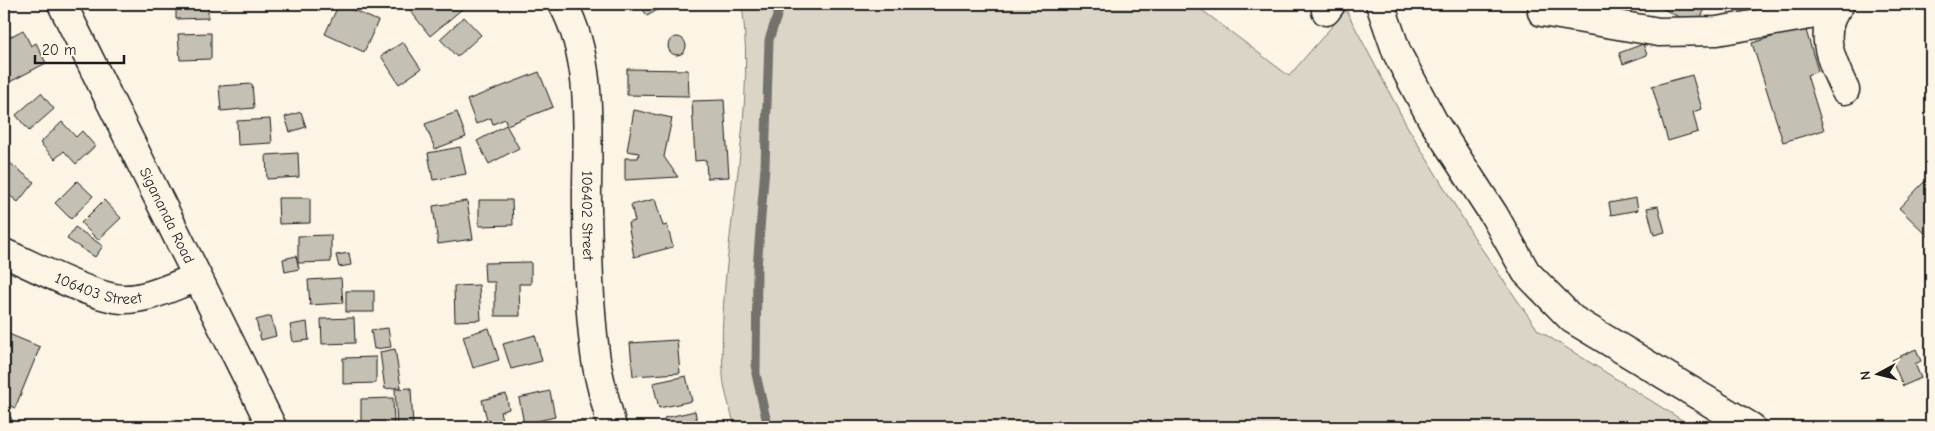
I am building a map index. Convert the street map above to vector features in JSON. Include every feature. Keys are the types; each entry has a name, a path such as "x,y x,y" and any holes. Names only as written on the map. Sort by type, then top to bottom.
{"street":[{"name":"Sigananda Road","path":"62,4 196,278 272,427"},
{"name":"106402 Street","path":"563,4 578,43 586,91 587,210 594,344 612,427"},
{"path":"1380,4 1397,53 1433,121 1494,215 1526,272 1572,319 1751,427"},
{"path":"1542,12 1659,32 1717,31 1837,8"},
{"path":"1837,8 1826,38 1829,54 1844,90"},
{"name":"106403 Street","path":"4,253 102,295 123,299 152,294 196,278"}],"shaded area":[{"path":"742,4 1194,4 1289,76 1346,10 1407,126 1477,242 1538,330 1693,427 735,427 726,395 723,375 722,329 725,282 745,96"}],"building":[{"path":"176,4 208,4 208,18 176,19"},
{"path":"215,4 227,4 227,7 215,6"},
{"path":"339,4 378,21 364,52 325,34"},
{"path":"350,4 371,4 369,11"},
{"path":"405,4 468,4 430,36"},
{"path":"640,4 668,4 647,16"},
{"path":"1654,4 1708,4 1696,26"},
{"path":"464,17 481,35 457,57 440,39"},
{"path":"1805,27 1818,71 1807,75 1824,130 1783,142 1752,43"},
{"path":"23,30 31,46 36,43 46,63 4,85 4,40"},
{"path":"211,33 211,59 180,60 178,34"},
{"path":"677,37 683,40 686,46 683,52 677,55 671,52 668,46 671,40"},
{"path":"403,42 421,69 399,84 381,56"},
{"path":"1643,44 1647,55 1623,64 1619,53"},
{"path":"627,69 688,70 689,96 627,95"},
{"path":"539,72 553,107 507,125 505,119 493,124 491,118 476,124 467,100"},
{"path":"1692,75 1702,109 1693,112 1698,132 1668,141 1652,86"},
{"path":"252,84 254,108 221,111 219,86"},
{"path":"41,93 54,109 29,131 16,115"},
{"path":"724,100 729,177 707,178 706,160 695,161 692,101"},
{"path":"634,110 672,118 664,157 678,177 625,180 625,158 638,158 639,153 627,151"},
{"path":"301,112 306,127 290,132 285,117"},
{"path":"457,112 466,137 435,149 425,124"},
{"path":"270,119 272,143 238,145 237,121"},
{"path":"62,122 76,137 82,131 95,146 76,164 64,151 55,159 40,143"},
{"path":"506,125 519,148 489,164 477,141"},
{"path":"460,147 466,174 433,180 428,153"},
{"path":"298,153 299,177 267,179 266,155"},
{"path":"10,163 34,182 18,202 4,191 4,171"},
{"path":"77,181 93,196 71,219 55,203"},
{"path":"1924,182 1931,189 1931,239 1899,208"},
{"path":"278,198 310,198 310,223 279,224"},
{"path":"1636,198 1638,210 1611,215 1609,203"},
{"path":"655,199 663,226 667,225 673,247 634,257 628,223 635,221 631,205"},
{"path":"104,200 121,218 98,240 81,223"},
{"path":"479,200 512,200 513,225 479,226"},
{"path":"467,201 473,239 438,244 433,206"},
{"path":"1658,206 1665,232 1654,235 1647,208"},
{"path":"75,227 103,246 95,257 67,239"},
{"path":"331,235 331,262 298,263 298,236"},
{"path":"349,253 351,265 339,267 336,255"},
{"path":"296,256 299,269 285,272 283,259"},
{"path":"531,262 531,284 519,284 520,316 495,316 495,282 485,282 484,263"},
{"path":"341,278 343,303 310,305 308,280"},
{"path":"479,285 481,320 455,321 454,286"},
{"path":"346,291 374,291 374,312 346,312"},
{"path":"271,316 276,336 261,340 256,320"},
{"path":"354,318 355,343 322,344 321,319"},
{"path":"307,322 309,340 293,342 290,325"},
{"path":"388,328 391,347 374,349 371,330"},
{"path":"489,328 499,360 473,368 463,336"},
{"path":"4,332 40,347 15,408 4,403"},
{"path":"535,335 542,361 511,369 503,344"},
{"path":"677,340 680,373 633,376 630,343"},
{"path":"395,349 401,387 385,389 380,352"},
{"path":"1916,349 1921,361 1915,364 1921,378 1903,386 1892,360"},
{"path":"376,357 376,383 343,384 343,358"},
{"path":"686,376 692,401 659,408 653,383"},
{"path":"411,388 413,427 397,427 395,389"},
{"path":"550,391 555,417 524,424 519,398"},
{"path":"506,394 509,409 500,412 504,427 489,427 482,400"},
{"path":"393,398 394,424 361,425 361,399"},
{"path":"4,406 14,423 7,427 4,427"},
{"path":"695,411 698,427 666,427 664,418"},
{"path":"584,422 585,427 559,427"},
{"path":"558,424 558,427 541,427"}],"waterway":[{"path":"768,427 756,374 757,268 765,167 769,40 781,4"}]}
